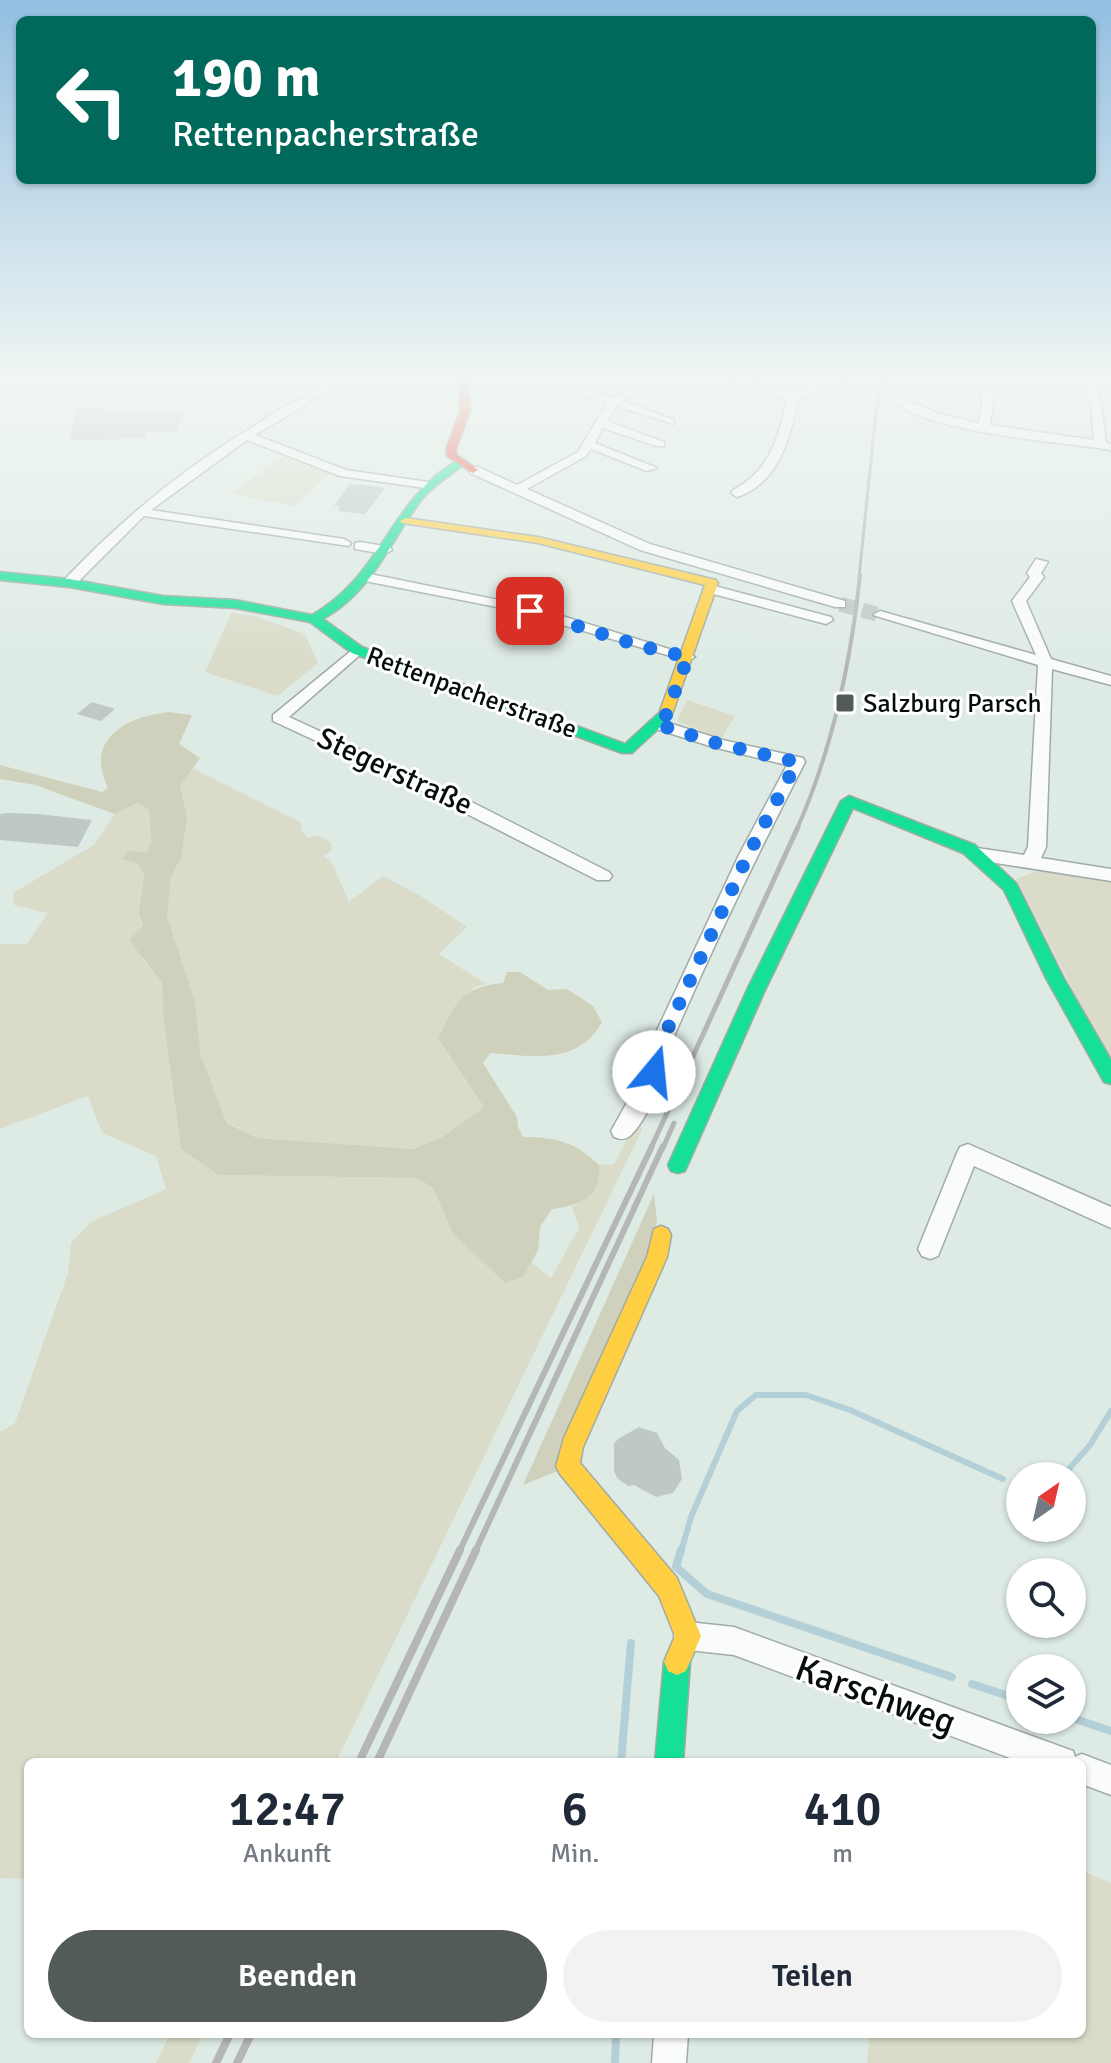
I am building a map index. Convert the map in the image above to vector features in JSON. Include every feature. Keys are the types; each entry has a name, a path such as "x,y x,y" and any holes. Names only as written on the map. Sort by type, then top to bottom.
{"street":[{"path":"69,583 113,535 189,474"},
{"path":"352,474 428,486"},
{"path":"314,619 331,613 365,577 428,486 440,474"},
{"path":"482,474 658,552 840,604"},
{"path":"516,490 545,474"},
{"path":"737,493 752,487 762,474"},
{"path":"141,512 344,543"},
{"path":"406,521 538,540 826,620"},
{"path":"360,546 385,550"},
{"path":"1010,887 1011,877 1018,868 1030,862 1037,847 1045,661 1042,647 1019,601 1037,577 1034,573 1041,562"},
{"name":"Rettenpacherstraße","path":"0,576 69,583 163,600 235,604 314,619 357,650 627,750 666,715 712,586"},
{"path":"365,577 431,587 530,611 640,646 688,657"},
{"path":"880,615 1111,681"},
{"name":"Stegerstraße","path":"357,650 278,718 454,797 603,876"},
{"path":"622,1131 638,1107 654,1072 663,1039 748,855 797,762 719,744 656,724"},
{"path":"678,1165 756,990 849,801 977,854 1111,875"},
{"path":"977,854 1010,887 1055,978 1111,1077"},
{"path":"930,1249 968,1153 1111,1218"},
{"path":"661,1235 657,1257 572,1446 568,1466 668,1587 688,1636 674,1669 669,1758"},
{"name":"Karschweg","path":"688,1636 734,1641 1051,1758"},
{"path":"1086,1771 1111,1780"},
{"path":"669,2063 671,2038"}],"green space":[{"path":"258,474 329,474 294,506 231,494"},
{"path":"231,613 254,616 305,634 318,663 278,696 205,672"},
{"path":"687,700 735,716 721,739 677,721"},
{"path":"168,712 192,715 179,744 200,758 180,786 187,817 181,858 171,877 167,916 195,1001 201,1056 227,1123 257,1138 414,1149 444,1136 484,1107 438,1038 455,1006 469,993 503,983 507,972 520,972 548,990 567,989 593,1006 602,1022 580,1046 553,1055 490,1053 483,1063 517,1117 523,1137 564,1142 599,1165 597,1185 587,1198 552,1209 540,1227 538,1250 524,1276 505,1283 452,1232 433,1188 417,1178 218,1175 181,1149 163,1016 162,982 129,940 143,926 139,912 144,873 137,863 122,859 128,851 147,852 151,842 149,810 137,803 115,814 35,785 0,779 0,765 102,792 108,788 101,756 113,734 138,719"},
{"path":"192,768 300,822 302,832 308,838 317,835 331,842 332,850 324,856 332,863 349,902 383,876 419,895 467,927 439,954 486,984 474,987 438,1038 484,1107 444,1136 415,1149 257,1138 227,1122 201,1056 195,1001 167,916 171,877 181,858 183,838 180,786"},
{"path":"137,803 149,810 151,842 147,852 128,852 122,858 137,863 144,873 141,905 143,959 162,981 163,1016 181,1149 218,1175 417,1178 433,1188 452,1232 524,1276 531,1262 551,1278 579,1228 572,1207 593,1190 599,1165 614,1164 632,1129 639,1123 642,1130 338,1758 24,1758 24,1879 0,1878 0,1432 15,1423 68,1273 71,1243 91,1222 166,1189 156,1156 102,1133 88,1096 0,1129 0,944 27,944 48,913 14,905 13,893 95,844 115,814"},
{"path":"1036,871 1111,881 1111,1064 1016,879"},
{"path":"654,1194 657,1221 652,1249 558,1471 523,1485"},
{"path":"1086,1873 1111,1883 1111,2063 867,2063 870,2038 1086,2038"},
{"path":"168,2038 201,2038 189,2063 156,2063"}],"building":[{"path":"349,484 385,488 365,514 337,511 340,506 334,506"},
{"path":"92,702 115,709 101,721 77,714"},
{"path":"0,814 92,820 78,847 0,840"},
{"path":"639,1427 657,1433 665,1448 679,1460 682,1479 673,1493 656,1497 617,1478 614,1444"}],"waterway":[{"path":"681,1552 691,1517 737,1411 756,1395 806,1395 850,1410 1003,1479"},
{"path":"1075,1462 1090,1445 1111,1411"},
{"path":"681,1550 676,1567 707,1594 952,1677"},
{"path":"621,1758 631,1643"},
{"path":"972,1684 1006,1695"},
{"path":"1086,1723 1111,1731"},
{"path":"615,2063 616,2038"}],"tunnel":[{"path":"840,604 880,615"}],"railway":[{"path":"859,577 870,474"},
{"path":"797,829 821,767 839,704 860,575"},
{"path":"651,1148 798,827"},
{"path":"663,1148 674,1123"},
{"path":"459,1552 652,1146"},
{"path":"475,1552 663,1146"},
{"path":"361,1758 460,1550"},
{"path":"379,1758 476,1550"},
{"path":"216,2063 228,2038"},
{"path":"237,2063 249,2038"}],"traffic: fast":[{"path":"314,619 339,605 358,586 420,495 441,474"},
{"path":"0,576 69,583 163,600 235,604 314,619 357,650 627,750 666,714"},
{"path":"678,1165 756,990 849,801 969,849 1010,887 1055,978 1111,1077"},
{"path":"669,1758 677,1662"}],"traffic: slow":[{"path":"406,521 538,540 712,583 666,714"},
{"path":"661,1235 657,1257 572,1446 568,1466 668,1587 688,1636 677,1662"}],"place":[{"name":"Salzburg Parsch","path":"845,703"}],"route":[{"path":"530,611 640,646 688,657 666,715 656,724 719,744 797,762 748,855 663,1039 654,1072"}]}
